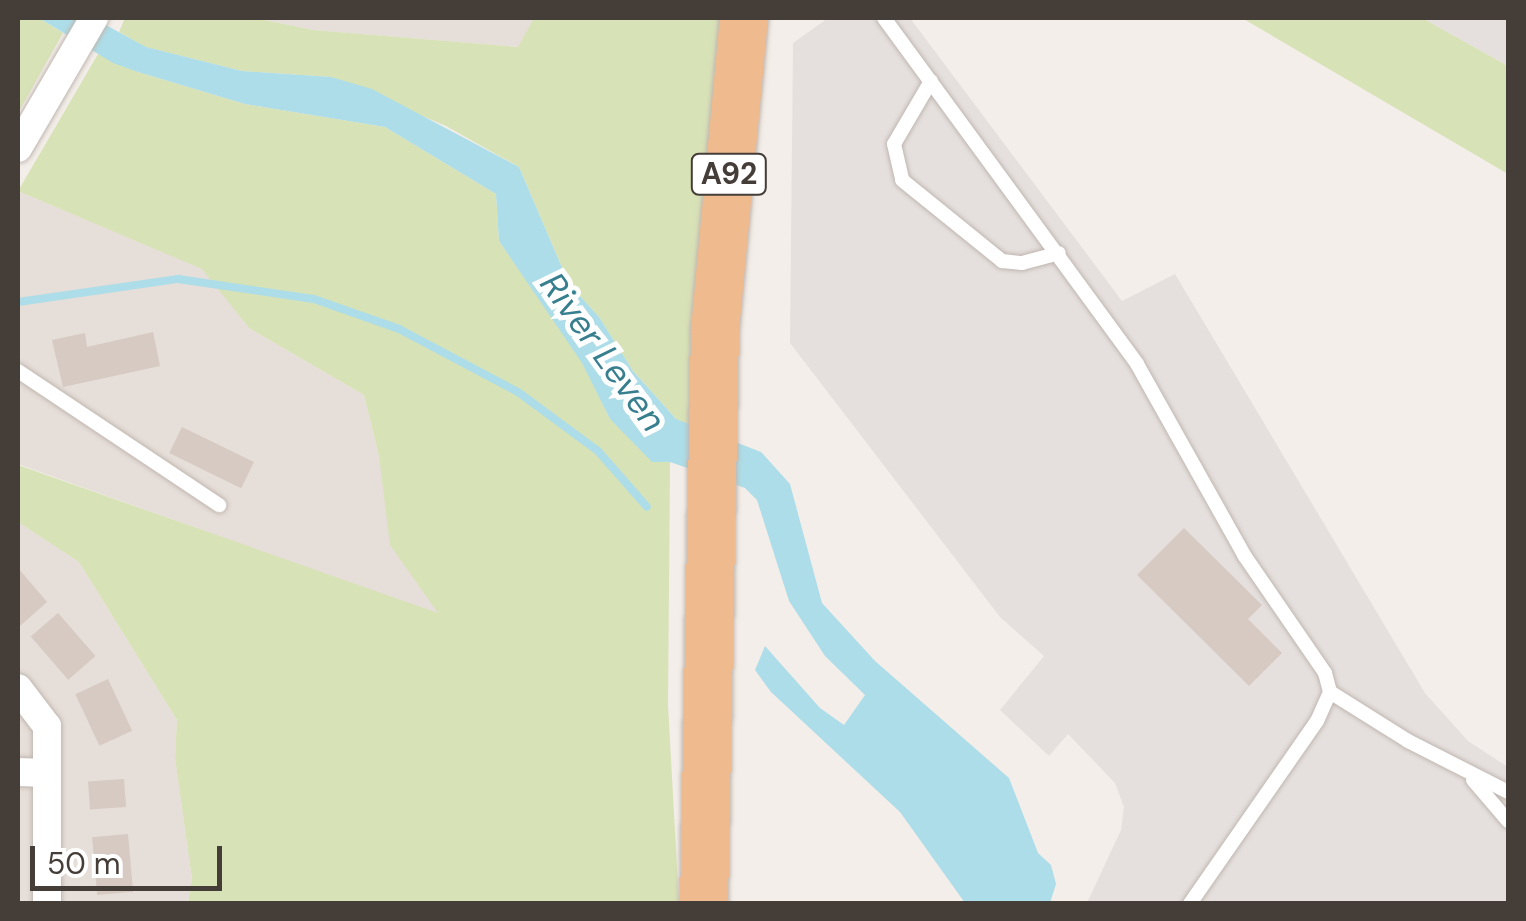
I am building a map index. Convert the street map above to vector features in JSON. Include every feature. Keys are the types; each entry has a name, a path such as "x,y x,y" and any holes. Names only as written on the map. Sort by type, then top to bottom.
{"highway":[{"name":"A92","path":"704,904 714,330 744,18"}],"street":[{"path":"18,148 94,18"},
{"path":"18,688 47,726 47,904"},
{"path":"18,772 46,773"}],"lane":[{"path":"884,18 1137,364 1244,555 1317,659 1330,692 1468,774 1508,792"},
{"path":"930,81 894,144 902,180 1002,261 1022,263 1059,253"},
{"path":"18,371 40,382 219,505"},
{"path":"1190,904 1317,721 1330,692"},
{"path":"1468,774 1508,821"}],"shaded area":[{"path":"255,18 534,18 519,47 313,30"},
{"path":"828,18 910,18 1122,301 1175,274 1425,693 1468,741 1508,767 1508,903 1087,903 1121,830 1124,807 1115,783 1068,734 1049,756 1000,710 1044,656 1000,617 790,343 793,43"},
{"path":"1422,18 1508,18 1508,66"},
{"path":"18,191 203,269 249,328 364,395 379,456 439,615 18,464"},
{"path":"18,522 79,562 177,720 175,758 192,879 188,903 18,903"}],"green space":[{"path":"18,18 39,18 63,33 18,113"},
{"path":"125,18 255,18 313,30 518,47 534,18 744,18 711,490 676,419 633,371 599,317 569,284 519,167 446,126 331,77 242,71 145,47 119,32"},
{"path":"1242,18 1422,18 1508,66 1508,174"},
{"path":"98,54 138,72 245,104 385,127 496,194 499,241 583,363 610,419 670,462 668,705 679,903 188,903 192,879 175,758 177,720 79,562 18,522 18,465 438,613 390,545 379,456 364,395 249,328 202,269 18,191"}],"water":[{"name":"River Leven","path":"39,18 93,18 146,47 242,71 331,77 372,89 519,167 569,284 599,317 633,371 676,419 761,452 790,484 822,603 875,661 1009,778 1038,853 1051,865 1056,884 1050,903 965,903 900,812 771,692 755,670 765,646 820,708 844,725 865,695 825,656 789,601 757,500 745,488 670,462 652,462 610,419 582,363 499,241 496,194 385,127 245,104 138,72 113,63"}],"building":[{"path":"153,332 160,366 63,387 52,340 85,333 87,347"},
{"path":"182,427 254,462 241,488 169,453"},
{"path":"1184,528 1262,605 1248,619 1282,653 1249,686 1137,575"},
{"path":"18,568 47,602 20,626 18,623"},
{"path":"58,613 95,656 68,680 31,637"},
{"path":"108,679 132,731 99,746 75,694"},
{"path":"124,779 126,807 90,809 88,782"},
{"path":"128,834 133,892 97,895 92,837"}],"waterway":[{"path":"18,302 178,279 314,299 399,329 518,392 598,451 647,507"}]}
